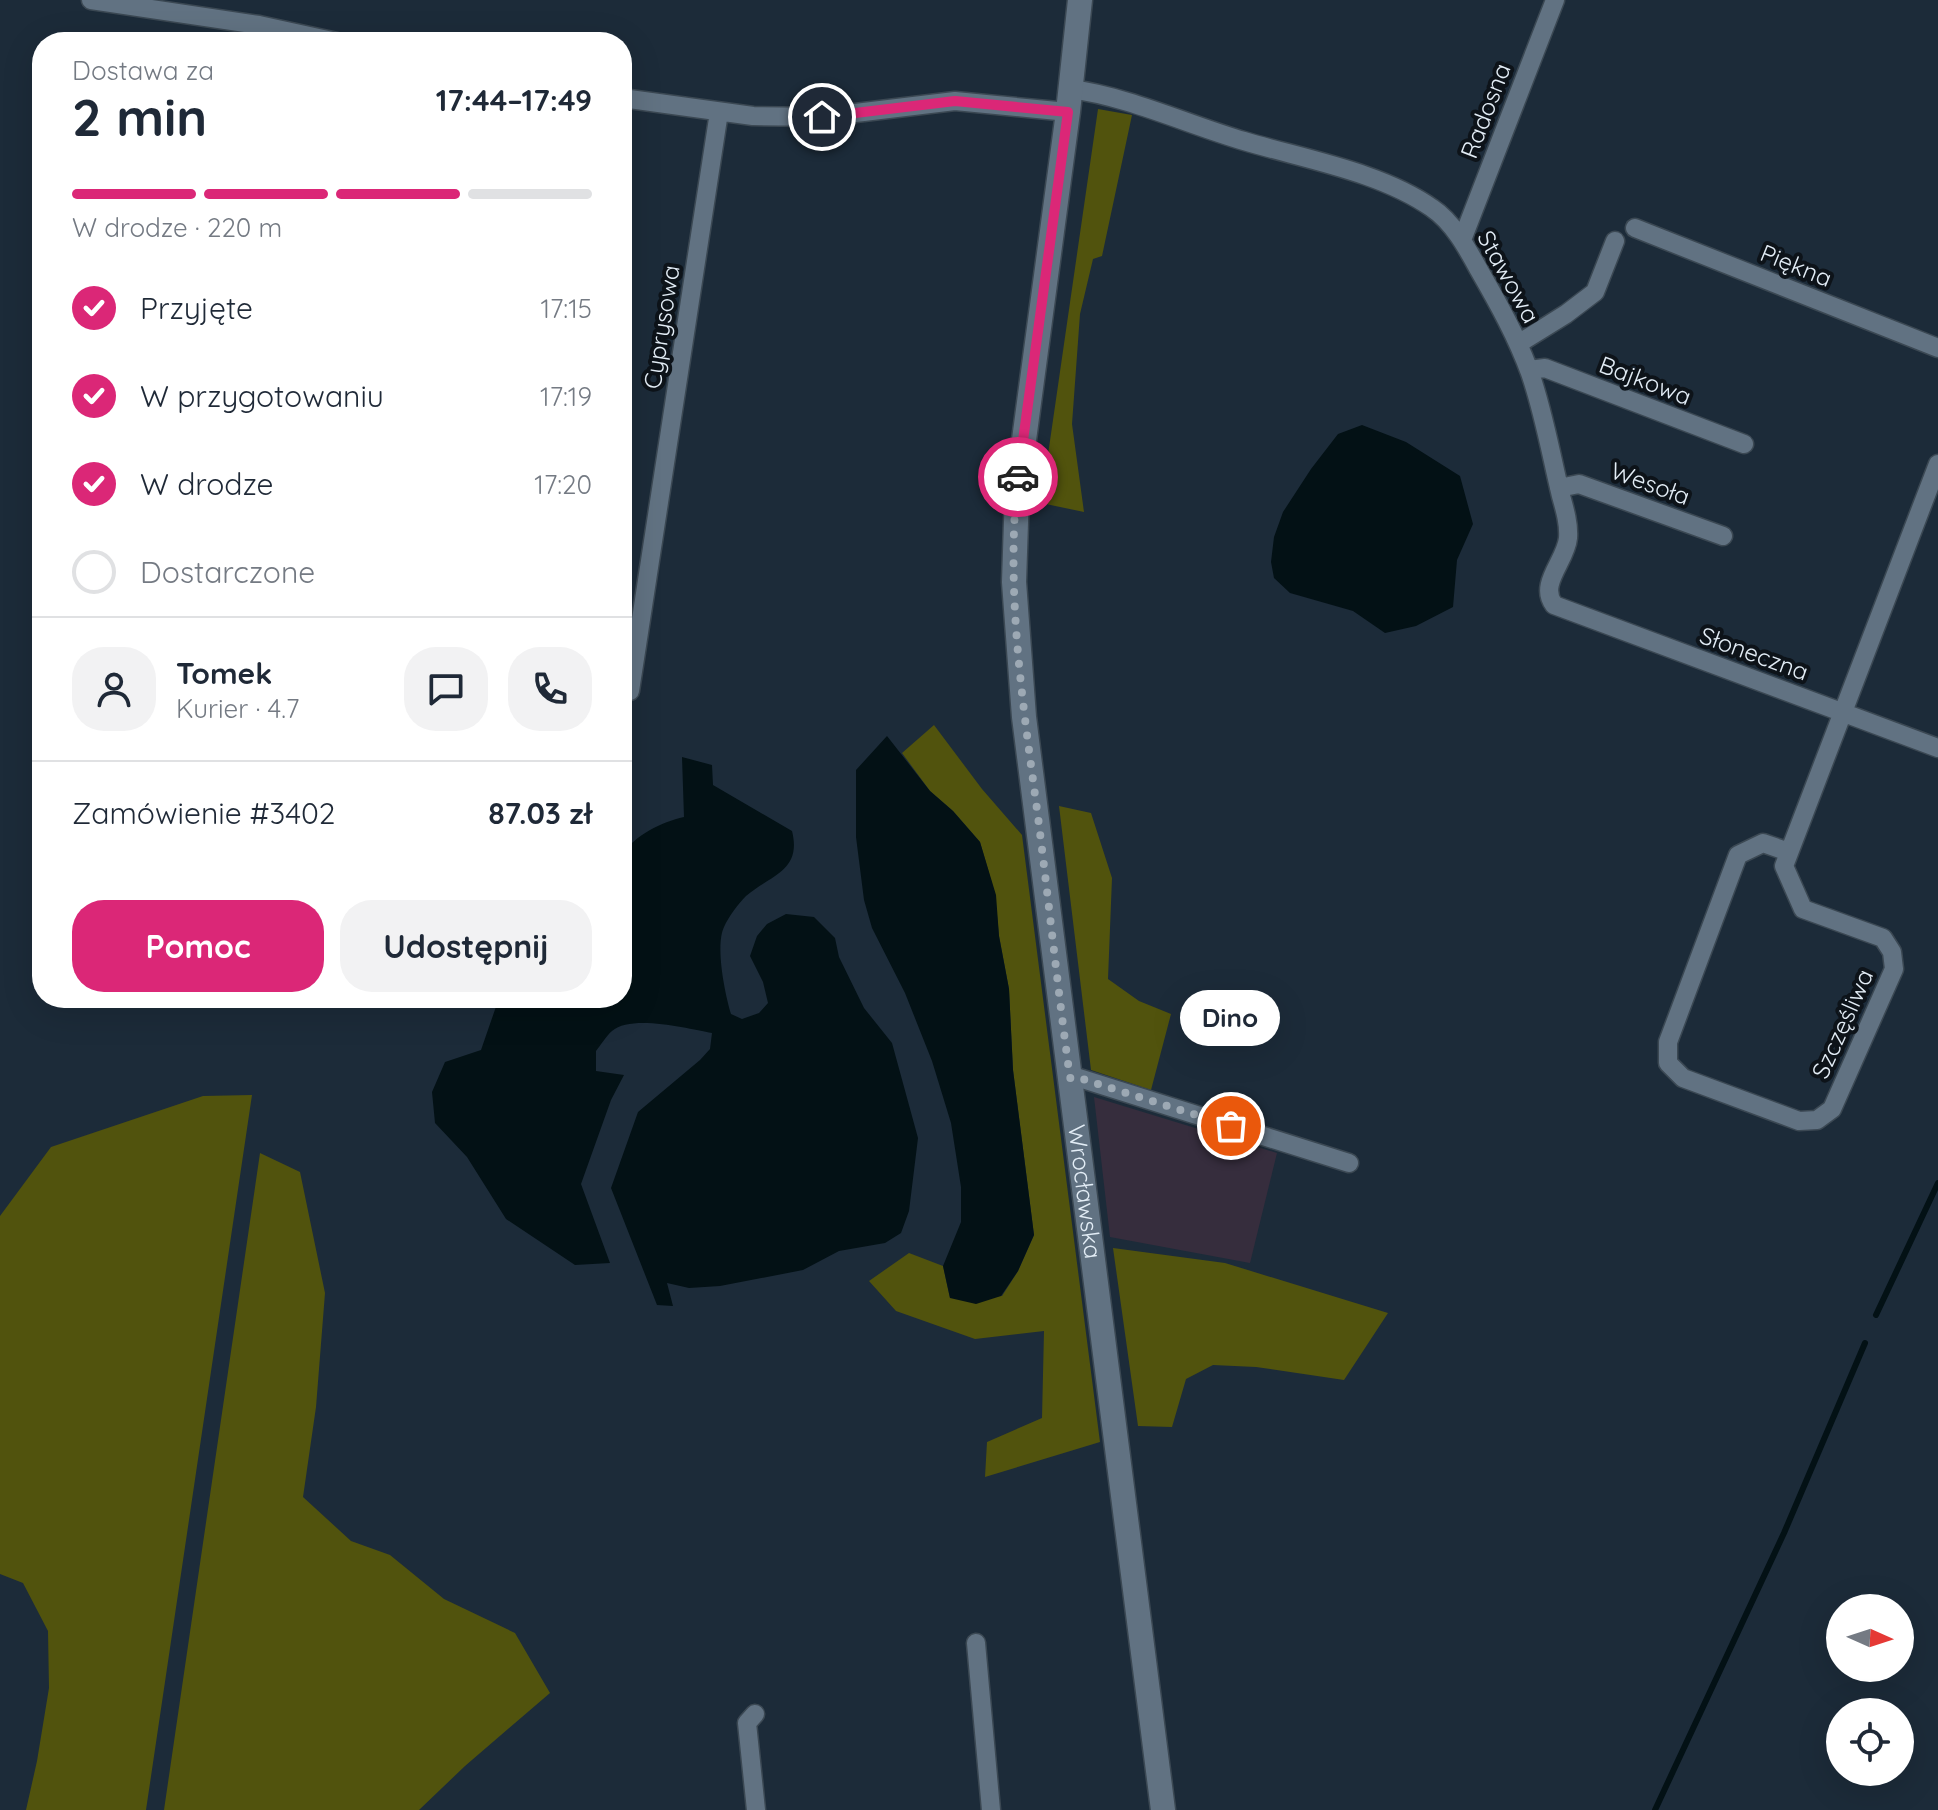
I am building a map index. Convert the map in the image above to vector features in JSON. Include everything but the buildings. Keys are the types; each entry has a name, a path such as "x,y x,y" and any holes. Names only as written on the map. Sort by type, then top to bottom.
{"main road":[{"name":"Wrocławska","path":"1080,0 1017,492 1014,582 1024,717 1163,1810"}],"street":[{"path":"91,0 291,32"},
{"name":"Radosna","path":"1462,240 1555,0"},
{"name":"Stawowa","path":"632,99 753,116 822,117 955,101 1069,101 1142,107 1380,181 1434,208 1462,240 1529,370 1566,515 1568,538 1548,588 1548,597 1554,605"},
{"name":"Cyprysowa","path":"632,678 719,112"},
{"name":"Piękna","path":"1635,228 1938,348"},
{"path":"1518,344 1595,292 1615,241"},
{"name":"Bajkowa","path":"1529,370 1545,368 1744,444"},
{"name":"Szczęśliwa","path":"1789,852 1763,843 1738,855 1668,1042 1668,1063 1683,1078 1799,1121 1817,1120 1832,1109 1894,969 1892,952 1883,938 1803,909 1784,866 1938,464"},
{"name":"Wesoła","path":"1559,488 1579,484 1723,536"},
{"name":"Słoneczna","path":"1554,605 1938,748"},
{"path":"1070,1078 1076,1077 1349,1163"},
{"path":"976,1643 991,1810"},
{"path":"755,1714 747,1723 756,1810"}],"shaded area":[{"path":"1098,109 1132,115 1102,256 1093,259 1080,314 1072,424 1084,512 1041,503"},
{"path":"1362,425 1406,442 1460,476 1473,524 1457,560 1453,607 1416,626 1385,633 1353,611 1290,593 1274,578 1271,562 1274,537 1283,512 1311,469 1338,434"},
{"path":"934,725 982,789 1022,835 1100,1442 985,1477 987,1442 1042,1418 1044,1331 975,1339 896,1311 869,1281 909,1253 943,1266 950,1298 1002,1296 1018,1271 1034,1235 1013,1070 1009,989 995,894 980,842 953,811 930,791 902,753"},
{"path":"887,736 930,791 953,811 980,842 996,895 999,936 1009,989 1013,1070 1034,1235 1018,1271 1001,1296 976,1304 950,1298 943,1266 961,1222 961,1187 951,1123 932,1061 905,993 872,928 864,900 856,837 856,770"},
{"path":"682,757 712,765 713,785 792,831 793,855 788,864 746,896 734,910 721,935 724,983 731,1014 742,1019 759,1013 768,1003 763,982 750,956 757,936 767,924 786,914 814,917 835,938 839,957 864,1008 892,1043 918,1138 909,1211 901,1233 885,1243 839,1251 803,1270 720,1286 689,1288 667,1283 673,1306 657,1305 611,1188 638,1112 700,1060 710,1049 712,1033 661,1024 633,1024 612,1031 596,1051 596,1071 624,1075 611,1100 581,1184 610,1263 575,1265 506,1219 467,1157 435,1123 432,1092 445,1062 481,1050 496,1008 632,1008 632,843 650,830 684,817"},
{"path":"1059,806 1091,813 1112,878 1108,979 1139,1001 1171,1014 1151,1090 1091,1070"},
{"path":"252,1095 146,1810 26,1810 49,1688 48,1631 23,1583 0,1574 0,1216 51,1147 203,1096"},
{"path":"1094,1097 1277,1153 1250,1263 1110,1237"},
{"path":"260,1153 300,1172 325,1293 316,1407 303,1497 351,1541 390,1555 444,1599 515,1633 550,1693 419,1810 164,1810"},
{"path":"1113,1248 1225,1263 1388,1313 1344,1380 1256,1367 1213,1365 1186,1379 1172,1427 1138,1426"}],"waterway":[{"path":"1876,1315 1938,1183"},
{"path":"1655,1810 1784,1533 1865,1343"}],"way so far":[{"path":"1018,477 1014,582 1024,717 1070,1078 1076,1077 1231,1126"}],"place":[{"name":"Dino","path":"1231,1126"}],"route":[{"path":"822,117 955,101 1068,112 1018,477"}]}
